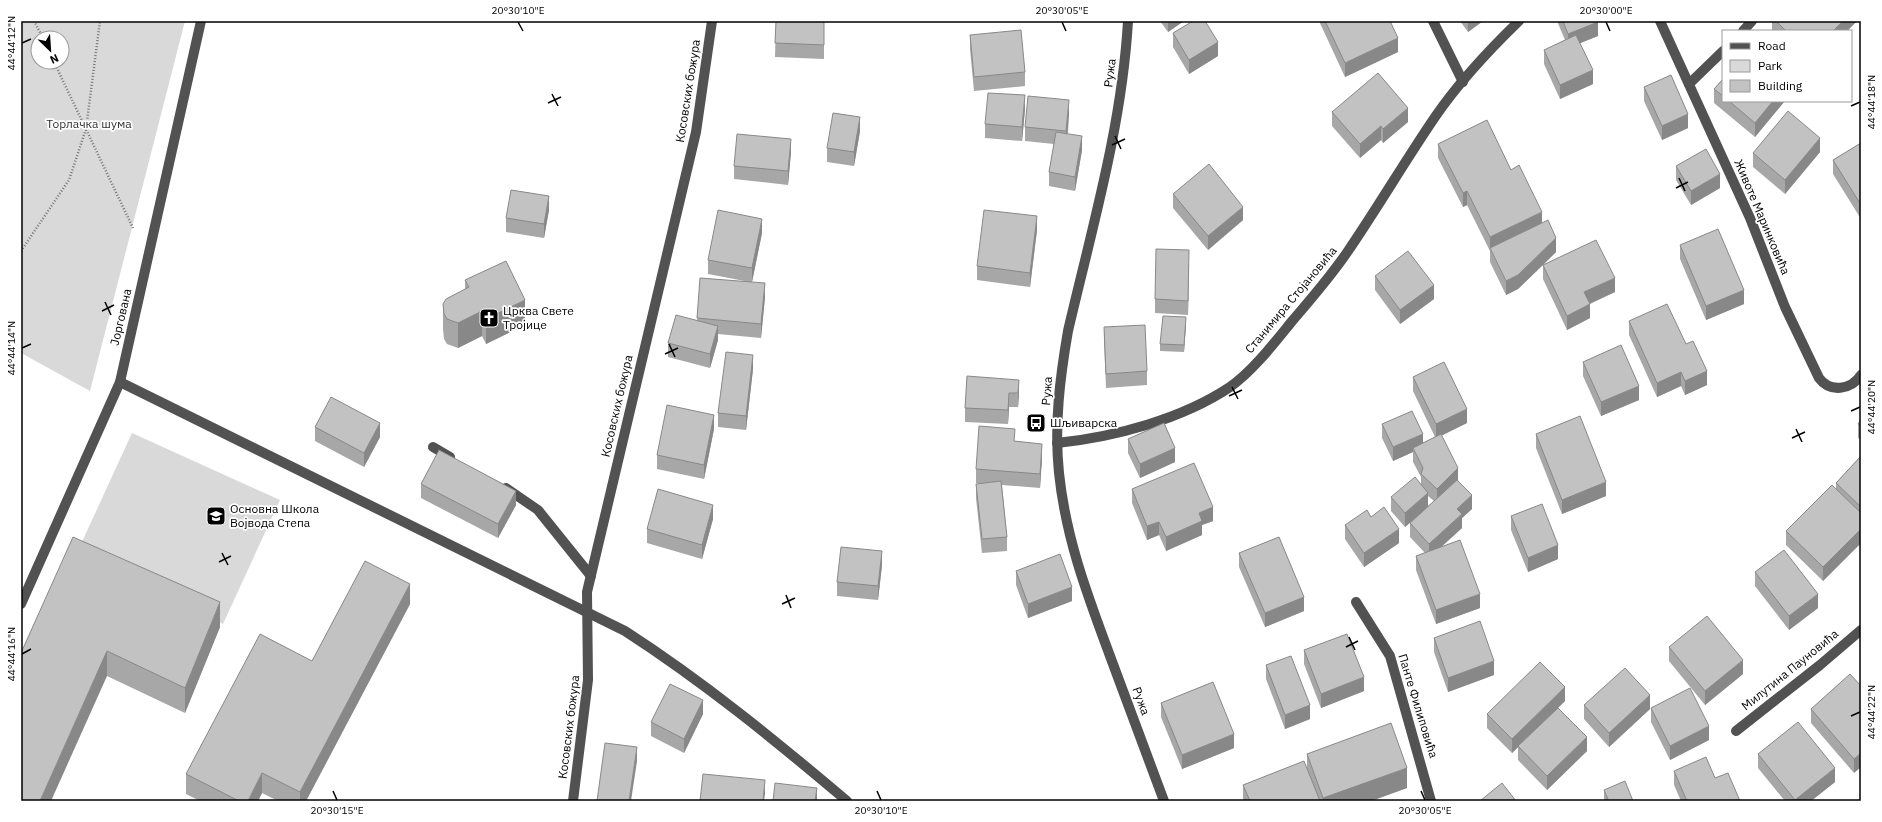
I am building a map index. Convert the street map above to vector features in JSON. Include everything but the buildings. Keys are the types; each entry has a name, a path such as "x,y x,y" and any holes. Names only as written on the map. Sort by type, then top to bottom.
{"street":[{"name":"Јоргована","path":"21,604 120,382 201,21"},
{"name":"Косовских божура","path":"573,801 588,680 587,592 696,132 712,21"},
{"name":"Ружа","path":"1128,21 1125,66 1115,130 1063,357 1059,388 1058,443 1063,502 1077,563 1164,801"},
{"path":"1433,21 1463,82"},
{"name":"Станимира Стојановића","path":"1058,443 1106,436 1131,429 1189,408 1232,386 1257,361 1327,280 1348,251 1436,116 1494,45 1519,21"},
{"name":"Животе Маринковића","path":"1660,21 1750,218 1785,307 1819,378 1826,386 1836,388 1850,385 1861,375"},
{"path":"1743,30 1752,21"},
{"path":"1689,84 1722,52"},
{"path":"120,382 625,631 652,649 769,735 847,801"},
{"path":"433,447 460,462"},
{"path":"494,481 538,510 591,576"},
{"name":"Панте Филиповића","path":"1356,602 1384,645 1394,665 1431,801"},
{"name":"Милутина Пауновића","path":"1736,731 1820,665 1861,630"}],"path":[{"path":"34,21 39,30"},
{"path":"21,251 69,180 86,130 100,21"},
{"path":"58,70 147,259"}],"green space":[{"name":"Торлачка шума","path":"21,21 185,21 90,391 21,353"},
{"path":"132,433 280,500 223,624 75,557"}],"place":[{"name":"Црква Свете Тројице","path":"489,318"},
{"name":"Шљиварска","path":"1036,423"},
{"name":"Основна Школа Војвода Степа","path":"216,516"}]}
